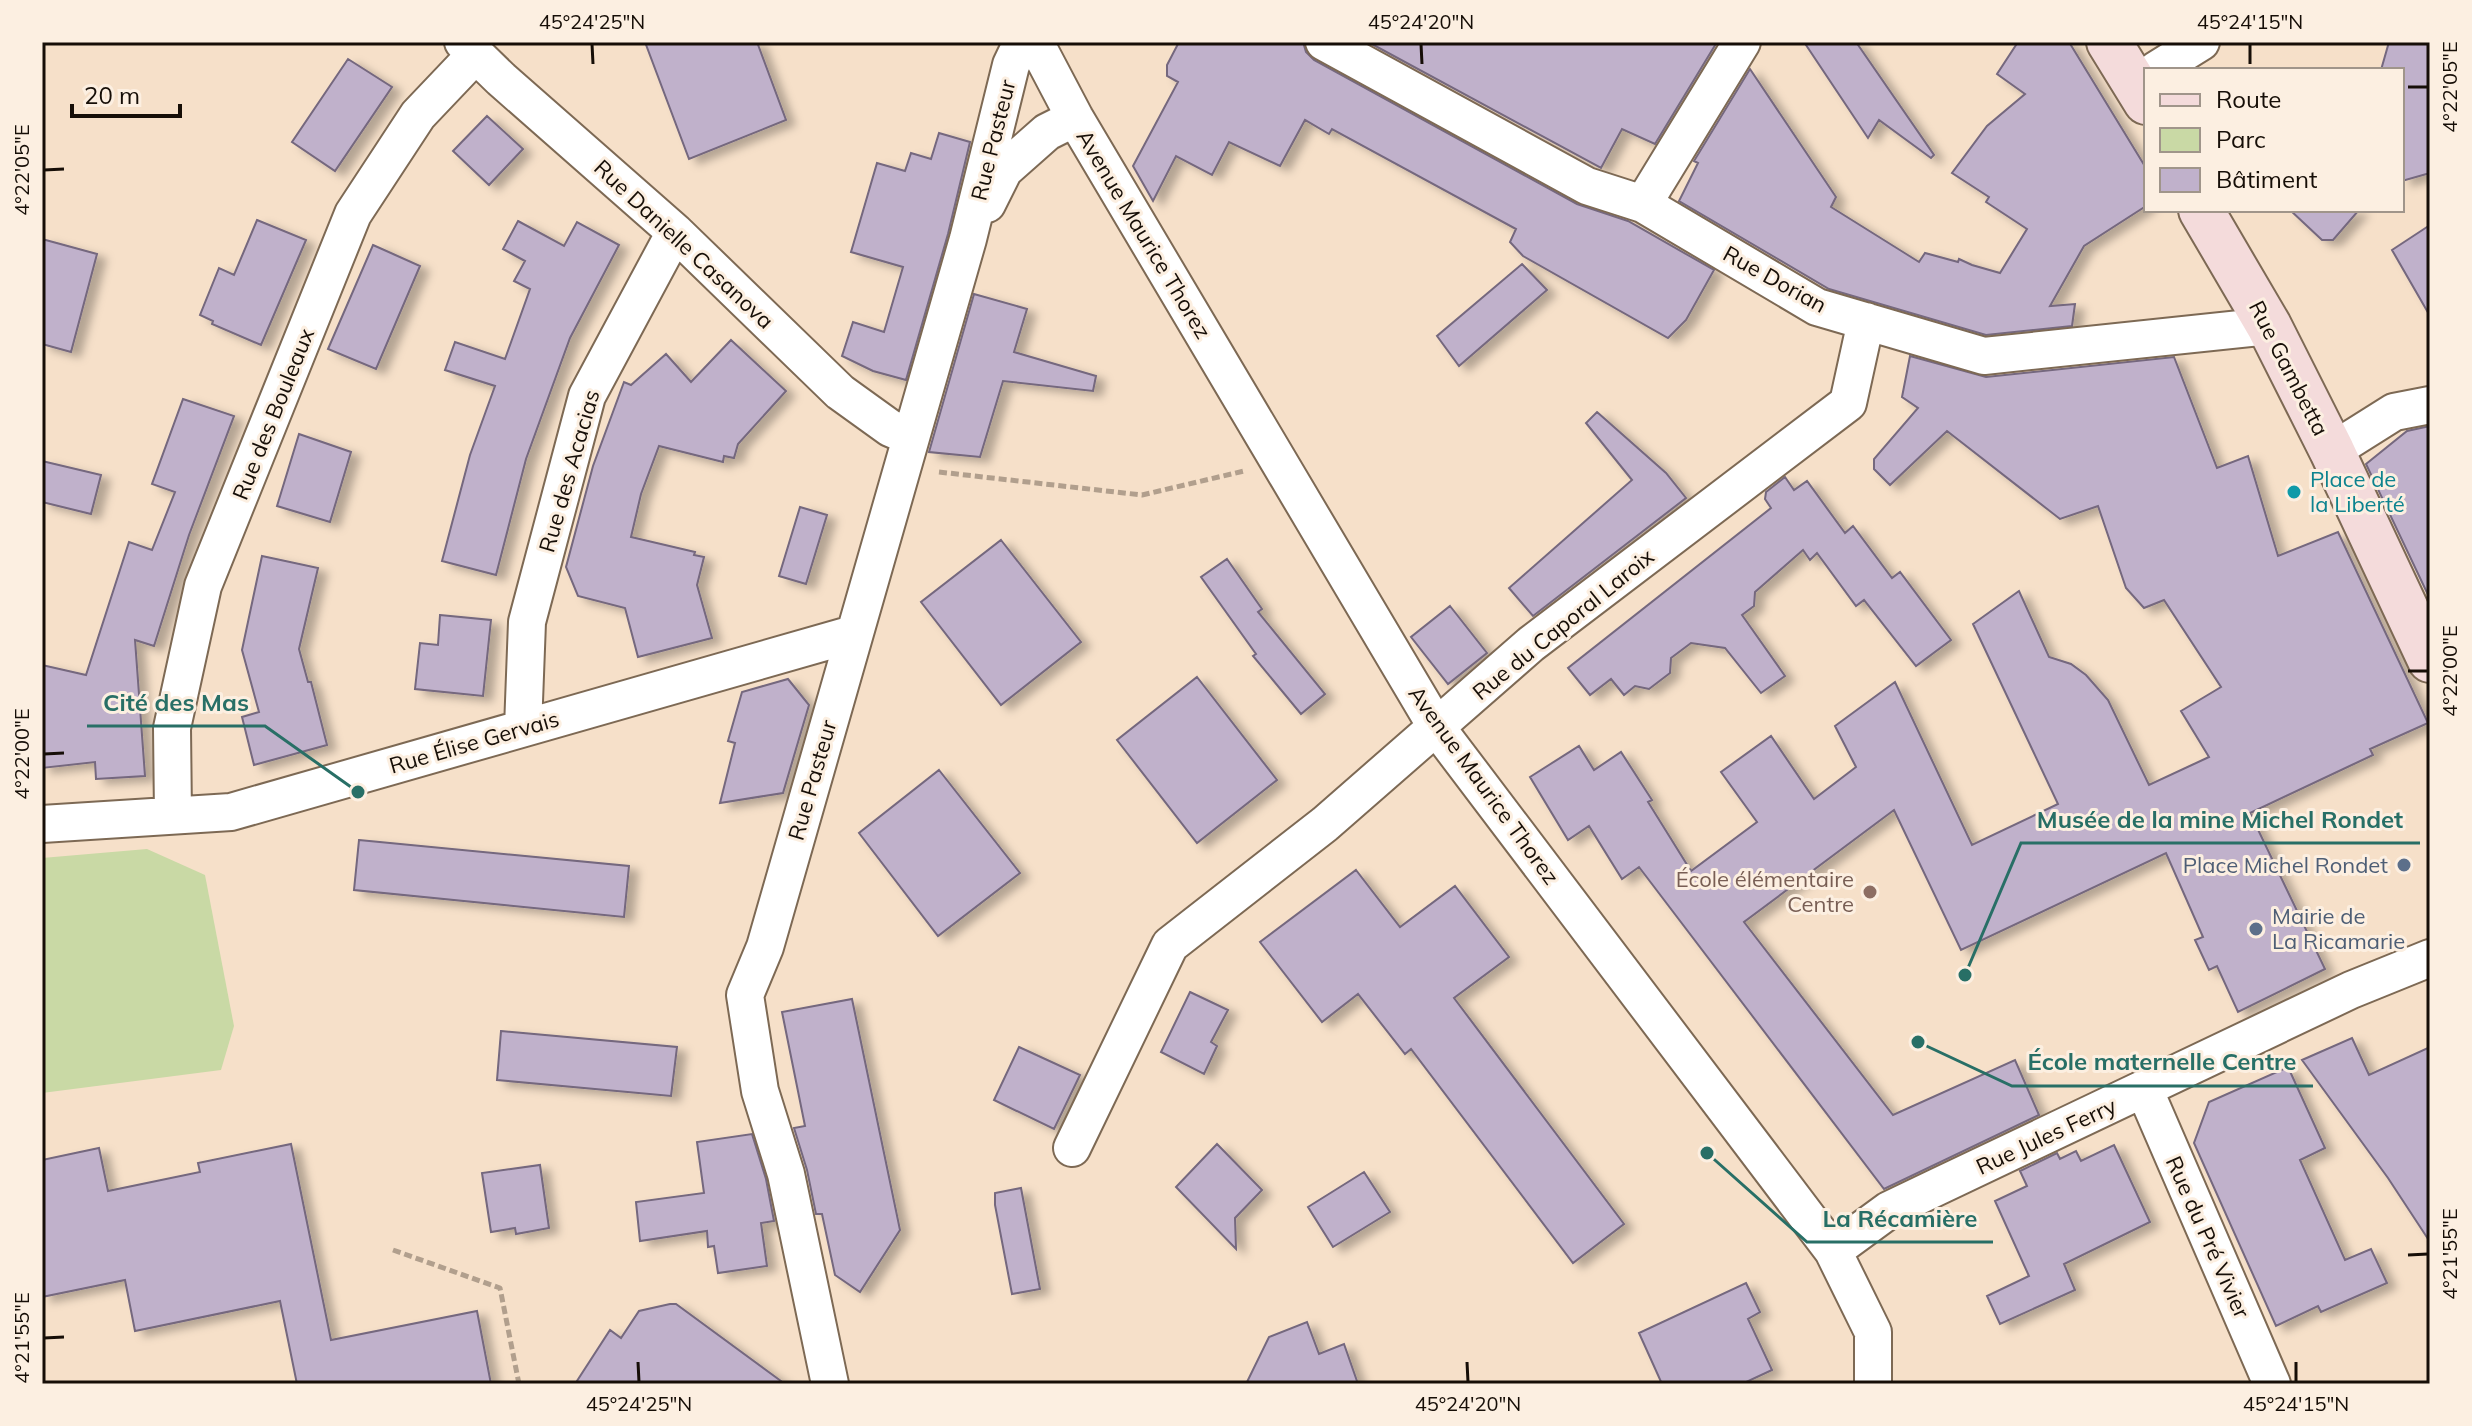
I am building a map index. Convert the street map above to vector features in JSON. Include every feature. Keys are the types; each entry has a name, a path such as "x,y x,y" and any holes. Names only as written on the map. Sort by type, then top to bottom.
{"main road":[{"path":"2109,42 2144,82"},
{"name":"Rue Gambetta","path":"2202,212 2269,326 2332,451 2430,660"}],"street":[{"name":"Rue Pasteur","path":"830,1384 786,1174 760,1091 745,995 765,947 968,239 1011,65 1022,42"},
{"name":"Avenue Maurice Thorez","path":"1035,42 1075,118 1437,728 1833,1251 1873,1332 1873,1384"},
{"path":"1643,204 1742,42"},
{"path":"2167,68 2201,42"},
{"name":"Rue Dorian","path":"1330,43 1587,186 1643,204 1817,307 1984,356 2269,326"},
{"name":"Rue Danielle Casanova","path":"470,48 675,232 840,392 890,428 906,452"},
{"name":"Rue des Bouleaux","path":"173,815 172,728 203,586 353,214 418,115 470,48"},
{"name":"Rue Pasteur","path":"968,239 1004,170 1047,132 1075,118"},
{"name":"Rue des Acacias","path":"523,728 527,622 587,396 675,232"},
{"name":"Rue du Caporal Laroix","path":"1072,1148 1170,945 1325,824 1531,644 1848,403 1866,321"},
{"path":"2332,451 2394,412 2430,405"},
{"name":"Rue Élise Gervais","path":"42,824 231,812 853,634"},
{"name":"Rue Jules Ferry","path":"1833,1251 1889,1210 2145,1091 2351,990 2430,958"},
{"name":"Rue du Pré Vivier","path":"2145,1091 2272,1384"}],"path":[{"path":"906,452 1142,495 1279,462"},
{"path":"393,1250 500,1288 519,1384"}],"green space":[{"path":"147,849 205,875 234,1026 221,1070 42,1093 42,858"}],"building":[{"path":"645,42 757,42 786,120 689,159"},
{"path":"1179,42 1303,42 1306,52 1314,60 1577,204 1628,221 1714,270 1686,320 1668,338 1523,256 1510,242 1516,229 1332,129 1329,134 1305,120 1280,166 1229,142 1212,175 1176,156 1153,201 1133,166 1178,82 1167,76 1167,65"},
{"path":"1368,42 1717,42 1655,144 1622,129 1601,168"},
{"path":"1804,42 1856,42 1934,155 1931,158 1879,120 1868,138"},
{"path":"2018,42 2069,42 2144,165 2144,207 2084,246 2050,306 2075,304 2072,326 1986,335 1829,289 1679,201 1698,163 1694,161 1750,69 1836,197 1831,207 1919,262 1925,253 1958,262 1959,259 2000,273 2027,229 1986,202 1989,197 1952,173 1987,126 2025,94 1997,74"},
{"path":"2389,42 2430,42 2430,173 2404,180 2404,68 2382,68"},
{"path":"348,59 392,87 335,171 292,142"},
{"path":"487,116 523,149 489,185 453,151"},
{"path":"939,133 970,142 948,234 906,380 873,371 842,356 853,322 884,332 903,267 851,252 877,163 905,171 911,153 931,159"},
{"path":"2292,212 2357,212 2333,240 2322,240"},
{"path":"257,220 306,240 261,345 212,324 213,321 200,315 219,268 234,275"},
{"path":"518,221 564,246 577,222 619,245 570,338 526,459 496,575 442,561 470,455 495,386 445,370 455,342 505,359 530,289 514,281 525,261 503,249"},
{"path":"2430,225 2430,316 2392,250"},
{"path":"42,239 97,254 71,352 42,344"},
{"path":"373,245 420,266 376,369 328,349"},
{"path":"1522,264 1547,290 1459,366 1437,336"},
{"path":"974,294 1027,309 1014,352 1096,376 1093,391 1003,381 980,457 929,452"},
{"path":"731,340 786,391 738,444 734,458 724,456 723,462 659,446 641,494 631,537 695,552 694,555 704,557 697,585 712,638 638,657 625,608 578,596 566,567 593,466 624,382 631,385 666,354 691,382"},
{"path":"1910,356 1986,377 2174,357 2217,468 2248,456 2278,556 2338,532 2428,723 2370,749 2373,755 2250,813 2325,969 2238,1012 2217,966 2209,970 2195,940 2203,937 2166,853 1961,950 1894,810 1744,922 1893,1115 2015,1060 2039,1115 1884,1189 1639,867 1622,879 1589,826 1568,840 1530,777 1579,746 1594,770 1621,752 1691,871 1757,822 1721,772 1771,736 1814,799 1856,767 1835,726 1895,682 1972,845 2058,804 1973,624 2019,591 2049,657 2071,664 2086,675 2108,700 2149,785 2209,757 2181,711 2221,687 2164,600 2144,608 2126,588 2098,506 2060,519 1947,431 1890,485 1874,469 1874,459 1918,408 1902,397"},
{"path":"183,399 234,416 189,535 154,646 135,640 145,776 96,779 95,762 42,768 42,665 86,675 129,542 152,550 175,492 152,484"},
{"path":"1597,412 1666,473 1686,498 1533,616 1509,588 1632,480 1586,423"},
{"path":"2430,426 2430,599 2366,464 2407,431"},
{"path":"299,434 351,452 330,522 277,506"},
{"path":"42,461 101,475 91,514 42,502"},
{"path":"1785,477 1794,490 1807,481 1845,533 1853,526 1892,578 1900,572 1951,640 1916,666 1864,600 1856,606 1817,553 1810,560 1803,550 1755,592 1754,606 1742,615 1785,676 1761,693 1725,648 1691,643 1671,658 1670,673 1649,689 1635,686 1624,695 1611,679 1590,695 1568,668 1771,508 1765,499 1766,492"},
{"path":"800,507 827,515 806,584 779,576"},
{"path":"1001,540 1081,642 1001,705 921,602"},
{"path":"262,556 318,568 299,649 327,745 254,765 242,717 259,712 242,650"},
{"path":"1227,559 1262,609 1258,612 1325,694 1301,714 1253,656 1256,654 1201,577"},
{"path":"1450,606 1487,653 1448,684 1411,637"},
{"path":"440,615 491,620 483,696 415,689 420,643 438,645"},
{"path":"1197,677 1277,780 1197,843 1117,740"},
{"path":"788,679 809,705 783,793 720,803 735,743 728,741 742,692"},
{"path":"939,770 1020,873 938,936 859,833"},
{"path":"359,840 629,866 624,917 354,890"},
{"path":"1356,870 1400,927 1455,886 1509,957 1454,998 1624,1224 1573,1263 1411,1049 1405,1054 1358,994 1322,1022 1260,942"},
{"path":"1190,992 1228,1010 1211,1042 1217,1046 1204,1074 1161,1052"},
{"path":"852,999 900,1230 860,1292 835,1275 822,1214 816,1214 794,1128 805,1126 782,1012"},
{"path":"501,1031 677,1047 671,1096 497,1080"},
{"path":"2352,1038 2369,1075 2430,1047 2430,1242 2388,1178 2302,1060"},
{"path":"1019,1047 1080,1075 1054,1129 994,1100"},
{"path":"2288,1067 2325,1148 2300,1160 2345,1260 2371,1249 2387,1283 2321,1312 2318,1306 2276,1326 2194,1143 2209,1102"},
{"path":"752,1134 766,1179 774,1221 761,1223 767,1266 718,1273 714,1246 708,1247 707,1231 640,1241 636,1202 704,1193 697,1142"},
{"path":"291,1144 331,1340 477,1311 491,1384 297,1384 280,1301 135,1331 125,1280 42,1297 42,1160 99,1148 108,1191 200,1172 198,1163"},
{"path":"1217,1144 1262,1190 1235,1218 1236,1249 1176,1187"},
{"path":"2114,1145 2150,1222 2064,1264 2075,1290 2000,1324 1987,1296 2029,1276 1995,1201 2027,1186 2020,1171 2057,1153 2060,1159 2076,1151 2081,1161"},
{"path":"540,1165 549,1228 516,1234 515,1228 491,1232 482,1173"},
{"path":"1364,1172 1390,1212 1333,1247 1308,1207"},
{"path":"1021,1188 1040,1289 1012,1294 995,1193"},
{"path":"1746,1283 1760,1312 1748,1319 1772,1370 1742,1384 1662,1384 1639,1333"},
{"path":"676,1304 785,1384 575,1384 610,1330 621,1338 639,1311"},
{"path":"1307,1322 1319,1354 1344,1344 1358,1384 1246,1384 1269,1337"}],"place":[{"name":"Place de la Liberté","path":"2294,492"},
{"name":"Cité des Mas","path":"358,792"},
{"name":"Place Michel Rondet","path":"2404,865"},
{"name":"École élémentaire Centre","path":"1870,892"},
{"name":"Mairie de La Ricamarie","path":"2256,929"},
{"name":"Musée de la mine Michel Rondet","path":"1965,975"},
{"name":"École maternelle Centre","path":"1918,1042"},
{"name":"La Récamière","path":"1707,1153"}]}
